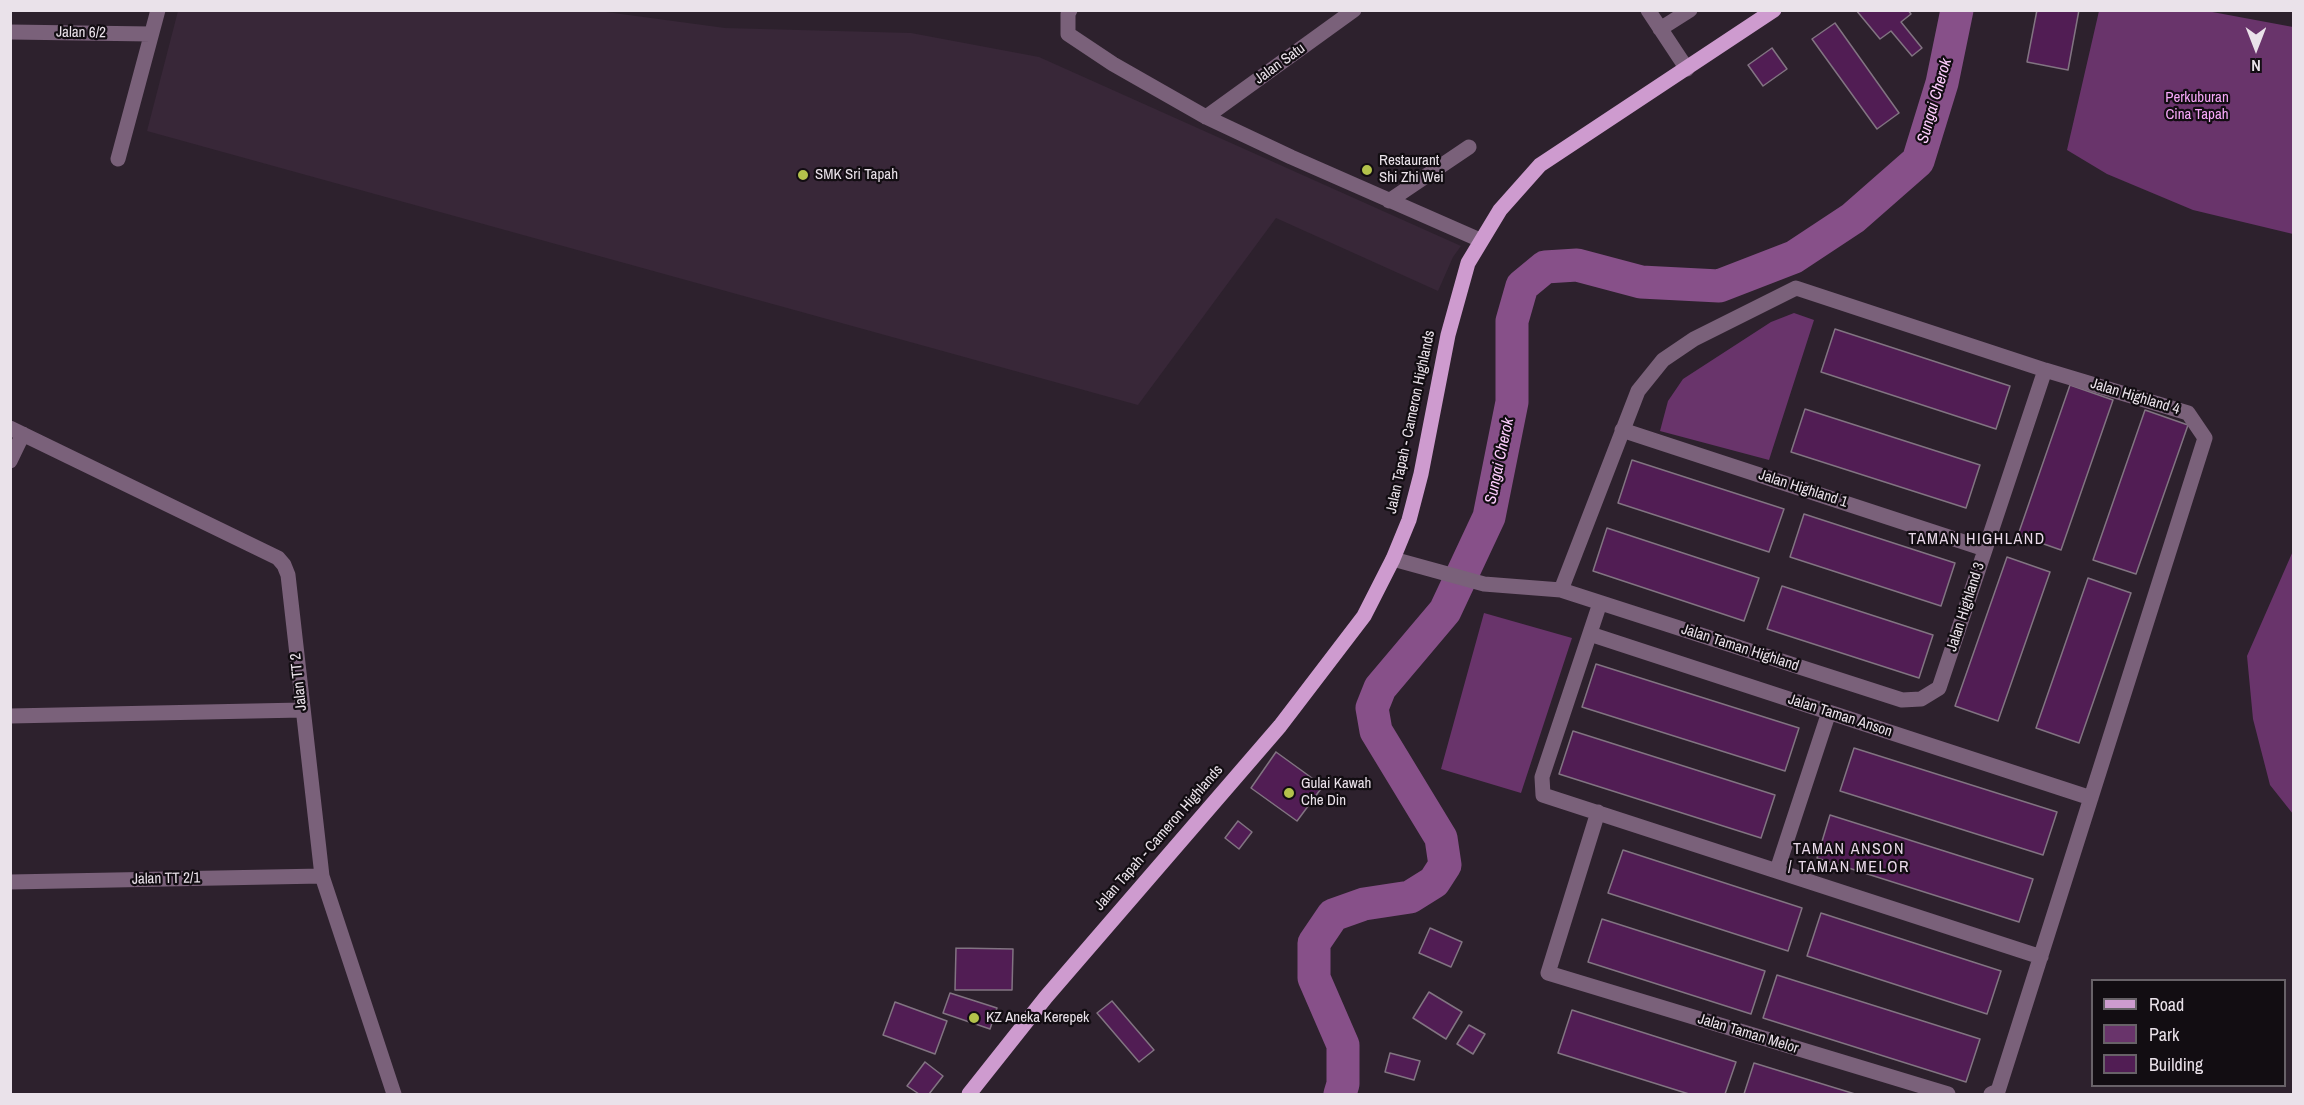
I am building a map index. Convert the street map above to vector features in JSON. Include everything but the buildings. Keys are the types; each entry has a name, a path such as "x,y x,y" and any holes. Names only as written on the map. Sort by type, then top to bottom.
{"main road":[{"name":"Jalan Tapah - Cameron Highlands","path":"969,1095 1053,989 1280,726 1364,616 1393,559 1409,520 1421,474 1448,335 1468,263 1500,210 1540,165 1774,10"}],"street":[{"path":"118,159 158,10"},
{"name":"Jalan Satu","path":"1206,117 1354,10"},
{"path":"1648,10 1688,69"},
{"path":"1660,29 1690,10"},
{"path":"1069,12 1068,34 1113,64 1206,117 1480,240"},
{"name":"Jalan 6/2","path":"10,32 152,34"},
{"path":"1389,201 1469,147"},
{"name":"Jalan Highland 4","path":"1622,430 1638,392 1662,360 1694,339 1796,288 2045,370 2188,413 2205,438 2091,798"},
{"name":"Jalan Highland 3","path":"1921,699 1939,688 2045,370"},
{"path":"1561,590 1622,430"},
{"name":"Jalan Highland 1","path":"1622,430 1985,549"},
{"path":"10,461 17,431"},
{"name":"Jalan TT 2","path":"17,431 278,558 284,565 288,575 322,876 394,1095"},
{"name":"Jalan Taman Highland","path":"1393,559 1484,584 1561,590 1902,700 1921,699"},
{"path":"1600,603 1542,777 1543,795 2041,957"},
{"name":"Jalan Taman Anson","path":"1590,634 2091,798"},
{"path":"10,716 302,710"},
{"path":"1777,870 1829,712"},
{"path":"1995,1093 2091,798"},
{"name":"Jalan Taman Melor","path":"1598,812 1548,973 1948,1095"},
{"name":"Jalan TT 2/1","path":"10,882 322,876"}],"shaded area":[{"name":"SMK Sri Tapah","path":"178,11 599,11 725,28 911,33 1039,57 1461,246 1453,257 1438,291 1276,218 1138,405 147,131"}],"green space":[{"name":"Perkuburan Cina Tapah","path":"2099,11 2207,11 2293,27 2293,234 2193,210 2107,174 2067,150"},
{"path":"1794,313 1814,320 1769,460 1660,431 1668,401 1683,379 1771,322"},
{"path":"2293,551 2293,814 2270,785 2253,719 2247,656"},
{"path":"1484,613 1572,638 1521,793 1441,769"}],"waterway":[{"name":"Sungai Cherok","path":"1340,1094 1343,1084 1343,1045 1314,978 1314,943 1333,915 1364,904 1410,897 1434,882 1445,865 1441,838 1376,731 1372,708 1380,688 1445,611 1489,517 1512,402 1512,321 1522,286 1545,267 1577,265 1641,282 1719,286 1794,257 1853,218 1918,161 1942,83 1957,10"}],"place":[{"name":"Restaurant Shi Zhi Wei","path":"1367,170"},
{"name":"SMK Sri Tapah","path":"803,175"},
{"name":"Gulai Kawah Che Din","path":"1289,793"},
{"name":"KZ Aneka Kerepek","path":"974,1018"}],"district":[{"name":"TAMAN HIGHLAND","path":"1977,540"},
{"name":"TAMAN ANSON / TAMAN MELOR","path":"1849,859"}]}
